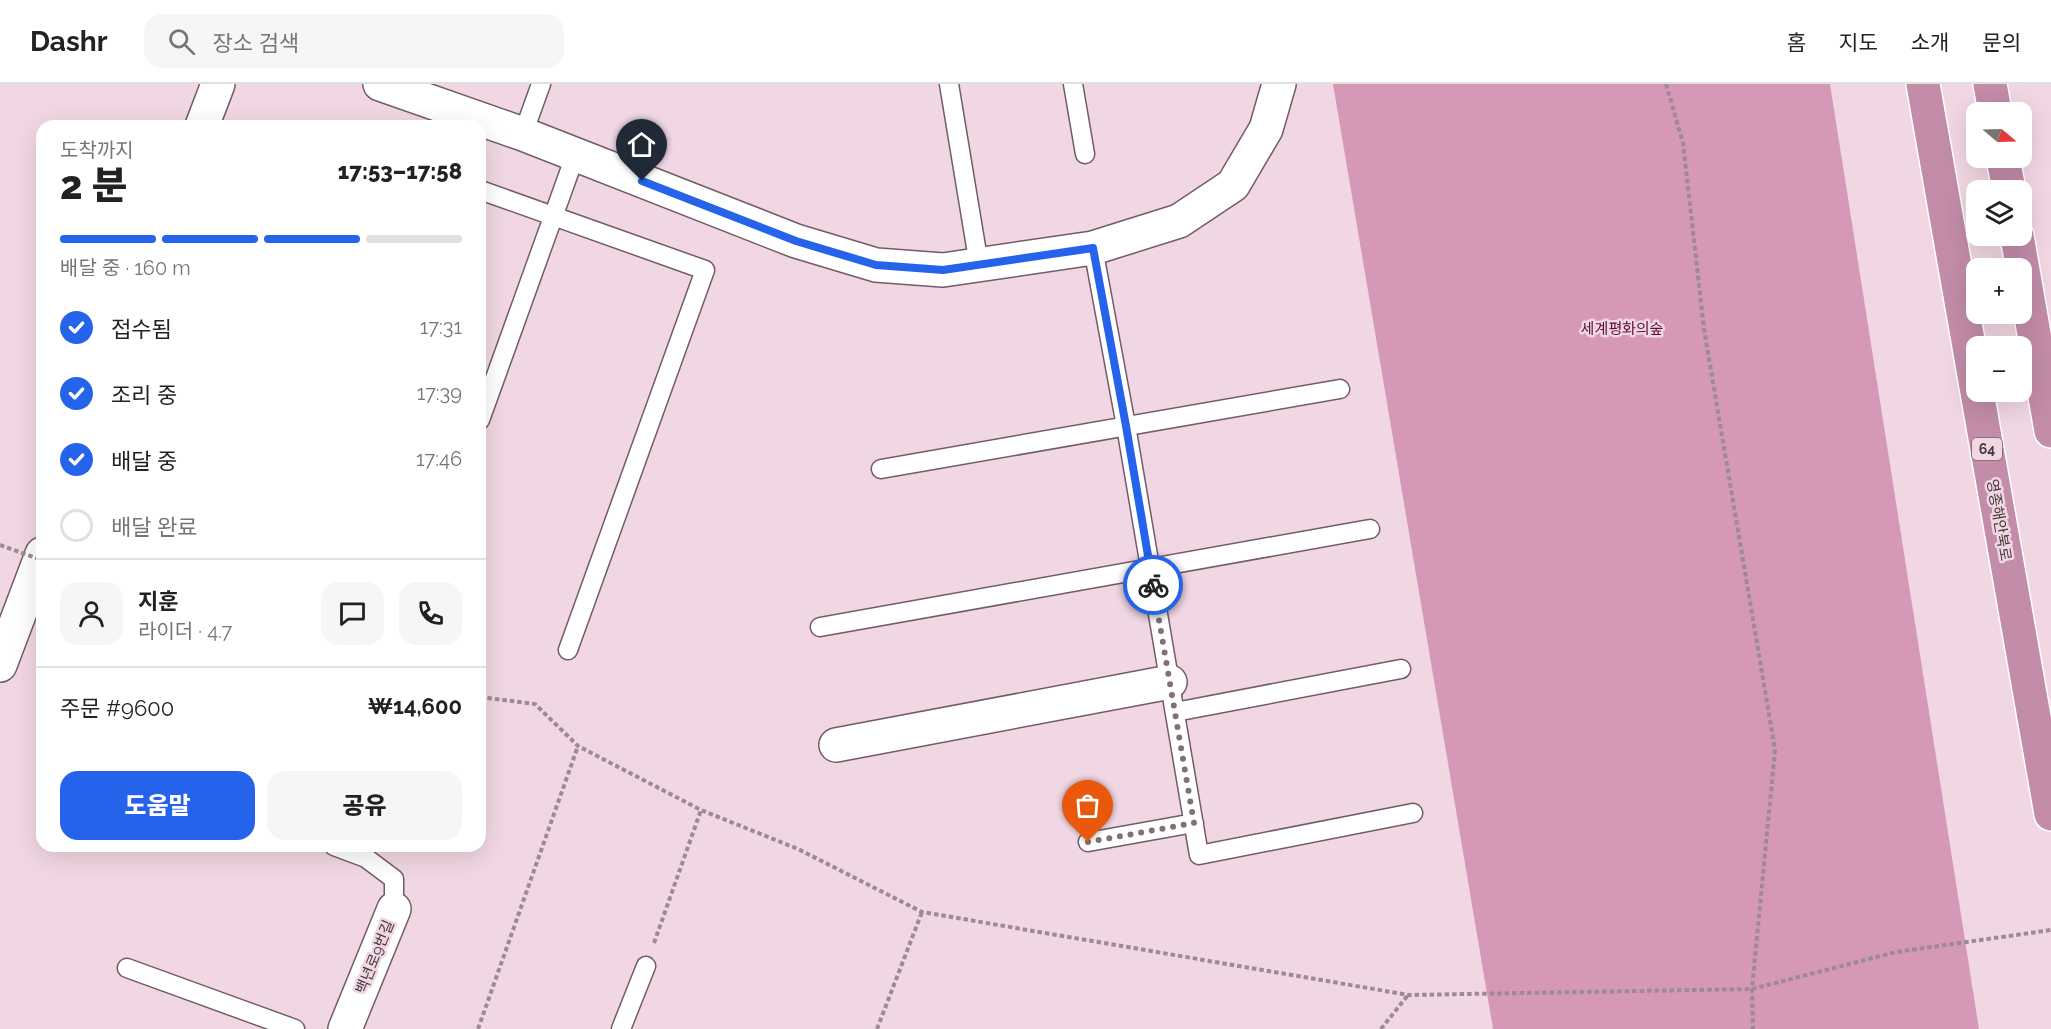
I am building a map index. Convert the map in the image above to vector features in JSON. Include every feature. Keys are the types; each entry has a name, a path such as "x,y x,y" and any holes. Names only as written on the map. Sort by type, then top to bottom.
{"highway":[{"name":"영종해안북로","path":"1923,84 2051,814"},
{"path":"1990,84 1993,102"},
{"path":"2019,246 2051,431"}],"street":[{"path":"380,84 483,120"},
{"path":"486,121 796,241 876,265 943,270 1093,248 1179,221 1233,185 1266,129 1279,84"},
{"path":"203,120 211,86"},
{"path":"0,665 36,570"},
{"path":"836,745 1173,697"},
{"name":"백년로9번길","path":"345,1029 394,909"}],"lane":[{"path":"523,134 542,84"},
{"path":"949,84 979,265"},
{"path":"1073,84 1085,154"},
{"path":"486,404 575,156"},
{"path":"486,192 705,270 568,650"},
{"path":"1093,248 1126,426 1199,855 1413,813"},
{"path":"881,470 1340,389"},
{"path":"820,627 1370,529"},
{"path":"1173,697 1401,669"},
{"path":"1088,842 1194,823"},
{"name":"백년로9번길","path":"350,852 366,858 394,879 394,909"},
{"path":"621,1029 646,966"},
{"path":"127,968 295,1029"}],"path":[{"path":"1666,84 1683,144 1704,329 1775,750 1752,989 1753,1029"},
{"path":"0,545 36,558"},
{"path":"486,699 535,704 578,746 701,810 798,849 922,912 1409,995 1752,989 1896,952 2051,930"},
{"path":"478,1029 578,746"},
{"path":"646,966 701,810"},
{"path":"877,1029 922,912"},
{"path":"1381,1029 1409,995"}],"green space":[{"name":"세계평화의숲","path":"1333,84 1830,84 1979,1029 1493,1029"}],"way so far":[{"path":"1088,842 1194,823 1153,585"}],"route":[{"path":"642,181 796,241 876,265 943,270 1093,248 1153,585"}]}
